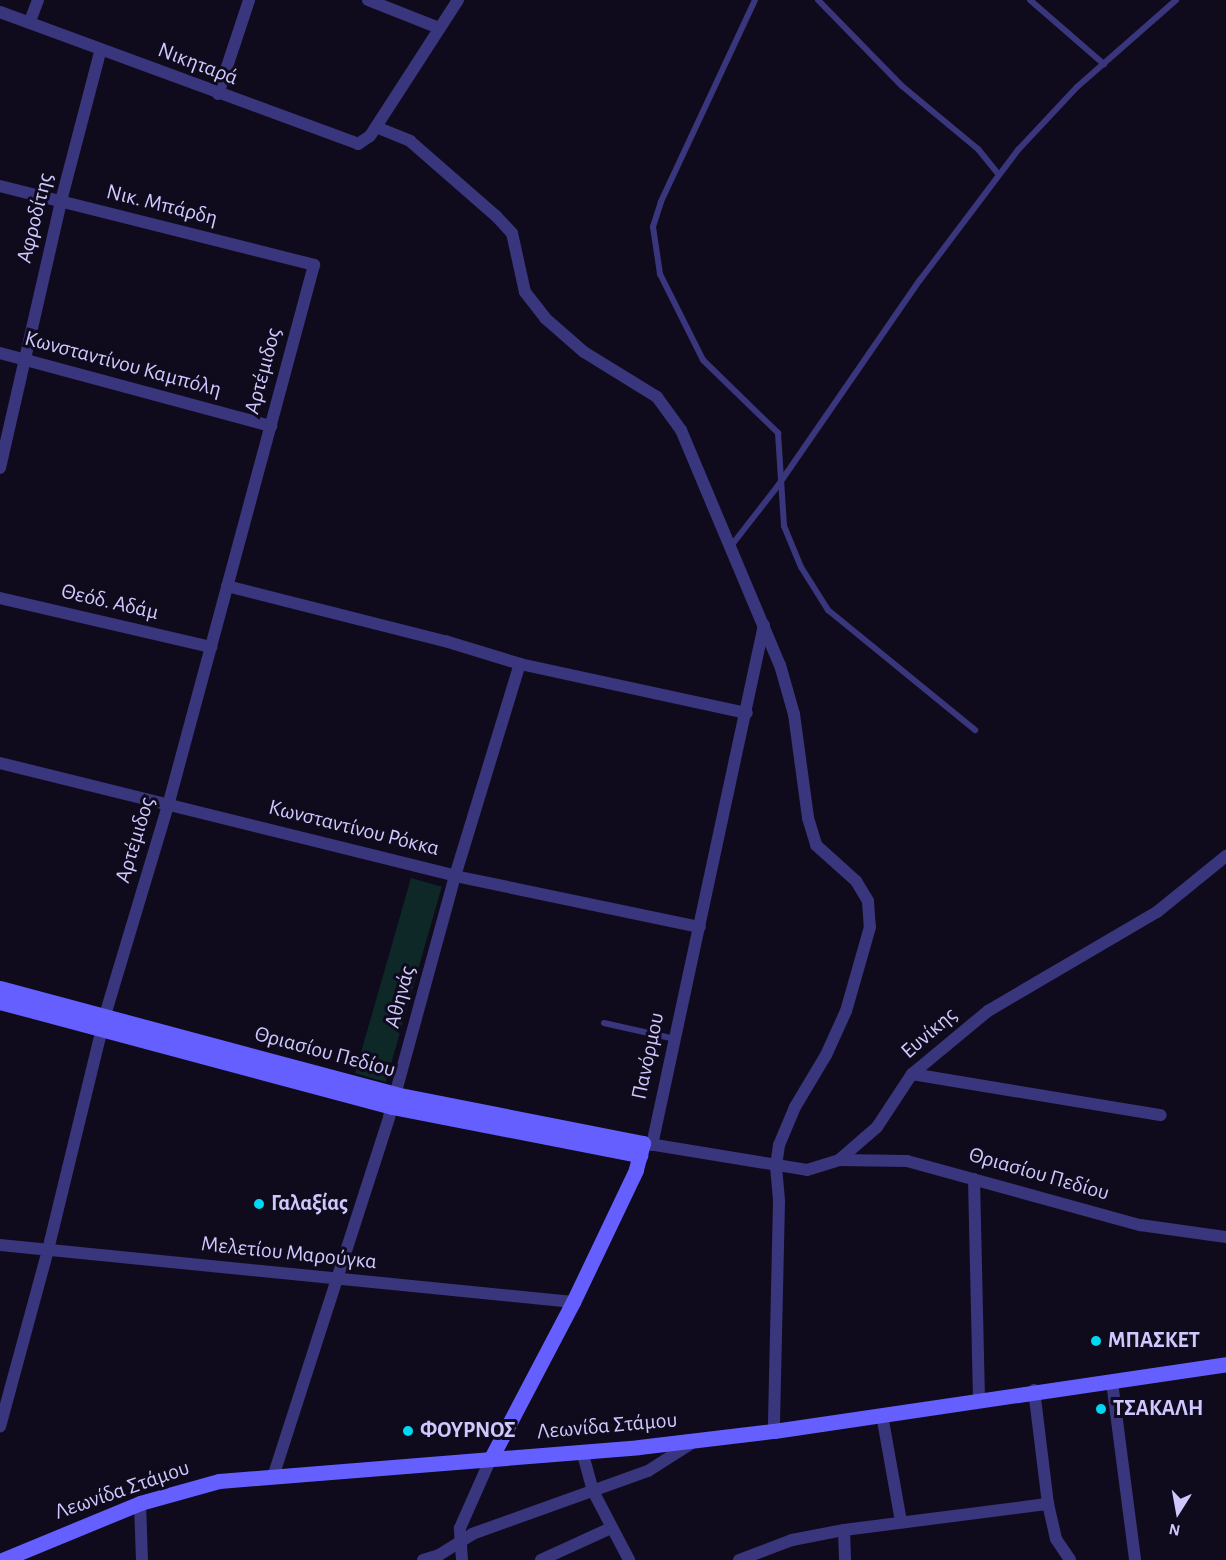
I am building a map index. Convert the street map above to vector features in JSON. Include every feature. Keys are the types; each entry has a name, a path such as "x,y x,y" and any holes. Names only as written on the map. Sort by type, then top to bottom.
{"main road":[{"name":"Θριασίου Πεδίου","path":"0,987 103,1023"},
{"name":"Θριασίου Πεδίου","path":"0,1002 103,1023 394,1101 645,1148"},
{"name":"Πανόρμου","path":"491,1458 573,1302 645,1148"},
{"name":"Λεωνίδα Στάμου","path":"2,1560 140,1503 219,1482 582,1451 774,1431 979,1398 1112,1382 1226,1364"}],"street":[{"path":"30,21 38,0"},
{"path":"218,94 249,0"},
{"path":"368,0 439,28"},
{"path":"458,0 376,127 410,141 512,232 525,292 545,318 584,352 657,397 681,429 764,625 794,714 808,818 816,845 856,881 868,901 870,927 846,1011 826,1055 795,1107 776,1166 778,1236 774,1431"},
{"name":"Νικηταρά","path":"0,12 30,21 343,141 358,144 376,127"},
{"name":"Αφροδίτης","path":"0,468 22,359 101,49"},
{"name":"Νικ. Μπάρδη","path":"0,186 314,265"},
{"name":"Αρτέμιδος","path":"0,1427 48,1250 103,1023 169,802 314,265"},
{"name":"Κωνσταντίνου Καμπόλη","path":"0,353 271,426"},
{"path":"227,586 455,643 520,664 747,713"},
{"name":"Θεόδ. Αδάμ","path":"0,598 211,647"},
{"name":"Πανόρμου","path":"645,1148 675,1039 747,713 764,625"},
{"name":"Αθηνάς","path":"273,1477 339,1280 394,1101 455,876 520,664"},
{"name":"Κωνσταντίνου Ρόκκα","path":"0,762 169,802 455,876 700,927"},
{"name":"Ευνίκης","path":"645,1148 807,1170 839,1160 877,1127 912,1074 988,1011 1157,912 1226,856"},
{"path":"912,1074 1161,1115"},
{"name":"Θριασίου Πεδίου","path":"839,1160 907,1161 1140,1225 1226,1237"},
{"path":"974,1179 979,1398"},
{"name":"Μελετίου Μαρούγκα","path":"0,1245 573,1302"},
{"path":"1112,1382 1135,1560"},
{"path":"1034,1390 1048,1504 1056,1539 1070,1560"},
{"path":"882,1415 902,1522"},
{"path":"423,1560 472,1534 648,1471 696,1440"},
{"path":"582,1451 593,1491 610,1528 629,1560"},
{"path":"462,1560 460,1528 491,1458"},
{"path":"140,1503 142,1560"},
{"path":"739,1560 792,1540 844,1530 1048,1504"},
{"path":"541,1560 610,1528"},
{"path":"844,1530 845,1560"}],"lane":[{"path":"755,0 661,202 653,227 654,246 660,274 702,360 778,433 784,478 784,526 801,567 828,610 975,730"},
{"path":"818,0 902,86 978,149 999,175"},
{"path":"1030,0 1104,64"},
{"path":"730,546 784,478 920,280 999,175 1077,87 1176,0"},
{"path":"604,1023 675,1039"}],"green space":[{"path":"411,878 442,887 386,1082 355,1073"}],"place":[{"name":"Γαλαξίας","path":"259,1204"},
{"name":"ΜΠΑΣΚΕΤ","path":"1096,1341"},
{"name":"ΤΣΑΚΑΛΗ","path":"1101,1409"},
{"name":"ΦΟΥΡΝΟΣ","path":"408,1431"}]}
